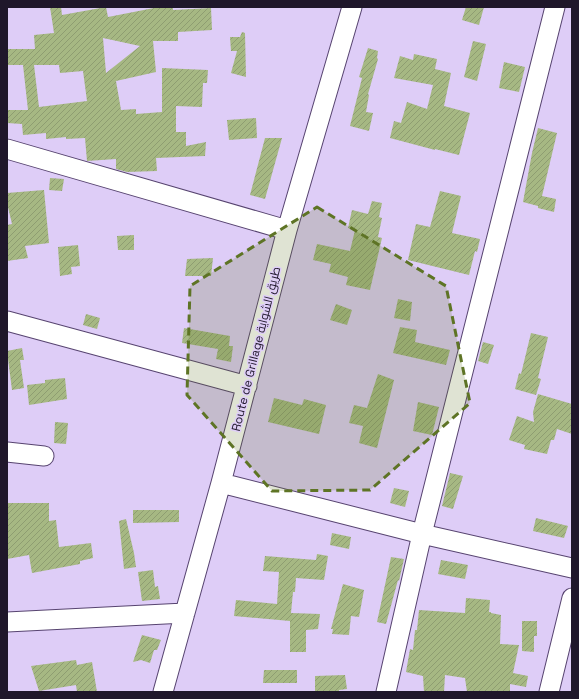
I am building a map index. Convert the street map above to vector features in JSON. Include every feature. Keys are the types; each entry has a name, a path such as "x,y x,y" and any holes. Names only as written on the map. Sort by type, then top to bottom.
{"street":[{"name":"Route de Grillage طريق الشواية","path":"163,692 247,386 286,230 352,7"},
{"path":"386,692 422,534 555,7"},
{"path":"7,149 286,230"},
{"path":"7,321 247,386"},
{"path":"7,452 44,456"},
{"path":"221,483 422,534 572,568"},
{"path":"549,692 572,598"},
{"path":"7,622 184,614"}],"highlighted area":[{"path":"317,207 446,286 470,403 370,490 272,491 187,395 190,286"}],"building":[{"path":"50,7 61,7 62,15 106,7 108,17 154,8 173,7 173,10 211,8 212,30 178,32 178,41 153,41 156,72 116,81 121,110 136,109 136,114 162,112 162,68 208,70 207,83 203,83 202,107 176,106 176,132 186,132 186,146 206,142 205,156 156,158 157,171 127,172 116,169 116,159 87,161 85,138 66,139 66,137 46,139 46,133 23,135 22,124 7,123 7,110 28,110 23,65 7,65 7,49 35,49 34,35 54,33","holes":["103,38 140,46 106,73","34,65 59,65 60,73 83,71 87,101 39,107"]},
{"path":"466,7 484,7 479,25 462,20"},
{"path":"242,32 245,33 246,77 231,73 237,51 231,51 230,37 240,37"},
{"path":"473,41 486,44 477,81 464,77"},
{"path":"368,48 378,51 378,59 368,94 366,112 373,113 369,131 350,126 362,78 359,77"},
{"path":"414,54 437,59 435,69 451,73 444,106 470,113 459,155 390,138 394,121 401,123 407,102 427,109 433,85 394,78 400,56 413,60"},
{"path":"504,62 525,67 519,92 499,88"},
{"path":"256,118 257,138 229,140 227,120"},
{"path":"538,128 557,133 542,196 556,199 554,212 523,202"},
{"path":"265,138 282,138 265,199 250,195"},
{"path":"50,178 64,179 62,191 49,190"},
{"path":"44,190 49,243 25,246 28,258 7,261 7,225 12,224 7,203 7,193"},
{"path":"440,191 461,196 452,233 480,239 477,252 475,251 469,275 408,260 416,224 430,227"},
{"path":"372,201 382,203 379,217 382,218 378,237 382,238 370,290 346,285 348,277 329,272 331,264 313,260 317,244 350,251 355,230 348,228 352,210 368,214"},
{"path":"134,235 134,250 118,250 117,236"},
{"path":"78,245 80,266 71,267 72,274 60,276 58,247"},
{"path":"213,258 211,276 185,276 187,259"},
{"path":"398,299 412,302 410,321 394,318"},
{"path":"336,304 352,310 347,325 330,320"},
{"path":"86,314 100,318 97,329 83,325"},
{"path":"400,327 417,330 415,342 450,350 446,365 393,353"},
{"path":"184,328 230,336 229,346 233,346 231,362 216,359 218,349 182,343"},
{"path":"531,333 548,337 538,378 541,379 536,395 515,389 519,373 521,374"},
{"path":"483,342 494,345 488,364 478,361"},
{"path":"22,348 24,360 20,360 24,388 12,390 7,351"},
{"path":"378,374 394,380 377,448 359,443 363,426 349,423 354,405 367,408"},
{"path":"65,378 67,399 29,405 27,385 45,383 45,380"},
{"path":"538,394 572,404 572,434 557,429 554,440 551,440 547,454 524,449 525,445 509,440 517,416 534,422 533,412"},
{"path":"274,398 302,405 304,399 326,405 319,434 268,422"},
{"path":"418,402 439,407 432,435 413,431"},
{"path":"55,422 68,423 66,444 54,443"},
{"path":"450,473 463,476 453,509 442,506"},
{"path":"394,488 409,491 405,507 390,503"},
{"path":"7,503 49,503 49,521 56,520 59,547 91,543 93,558 80,561 80,564 32,573 29,555 7,559"},
{"path":"133,510 179,510 179,522 133,523"},
{"path":"536,518 568,526 564,538 533,531"},
{"path":"126,519 136,567 124,569 119,521"},
{"path":"332,533 351,537 349,549 330,545"},
{"path":"317,554 328,556 324,580 296,578 295,592 293,592 291,613 320,614 318,629 306,630 306,652 290,652 290,621 234,616 236,600 277,604 279,572 263,571 265,556 316,560"},
{"path":"391,557 404,559 386,624 377,622"},
{"path":"441,560 468,565 465,579 438,574"},
{"path":"153,570 155,587 158,586 160,599 142,601 138,572"},
{"path":"343,584 364,590 359,617 351,616 349,635 332,634 333,629 331,629"},
{"path":"466,598 490,600 489,612 501,615 500,644 519,645 513,673 528,676 526,687 510,684 510,692 467,692 465,678 445,675 444,692 424,692 423,676 406,672 410,649 413,650 419,610 465,613"},
{"path":"522,621 537,621 537,636 534,636 534,652 522,651"},
{"path":"142,635 161,640 157,650 154,650 150,663 141,660 133,662"},
{"path":"76,660 77,665 92,662 97,692 77,692 76,685 39,691 31,666"},
{"path":"264,670 297,670 297,683 263,683"},
{"path":"345,675 347,689 339,690 339,692 315,692 315,676"}]}
